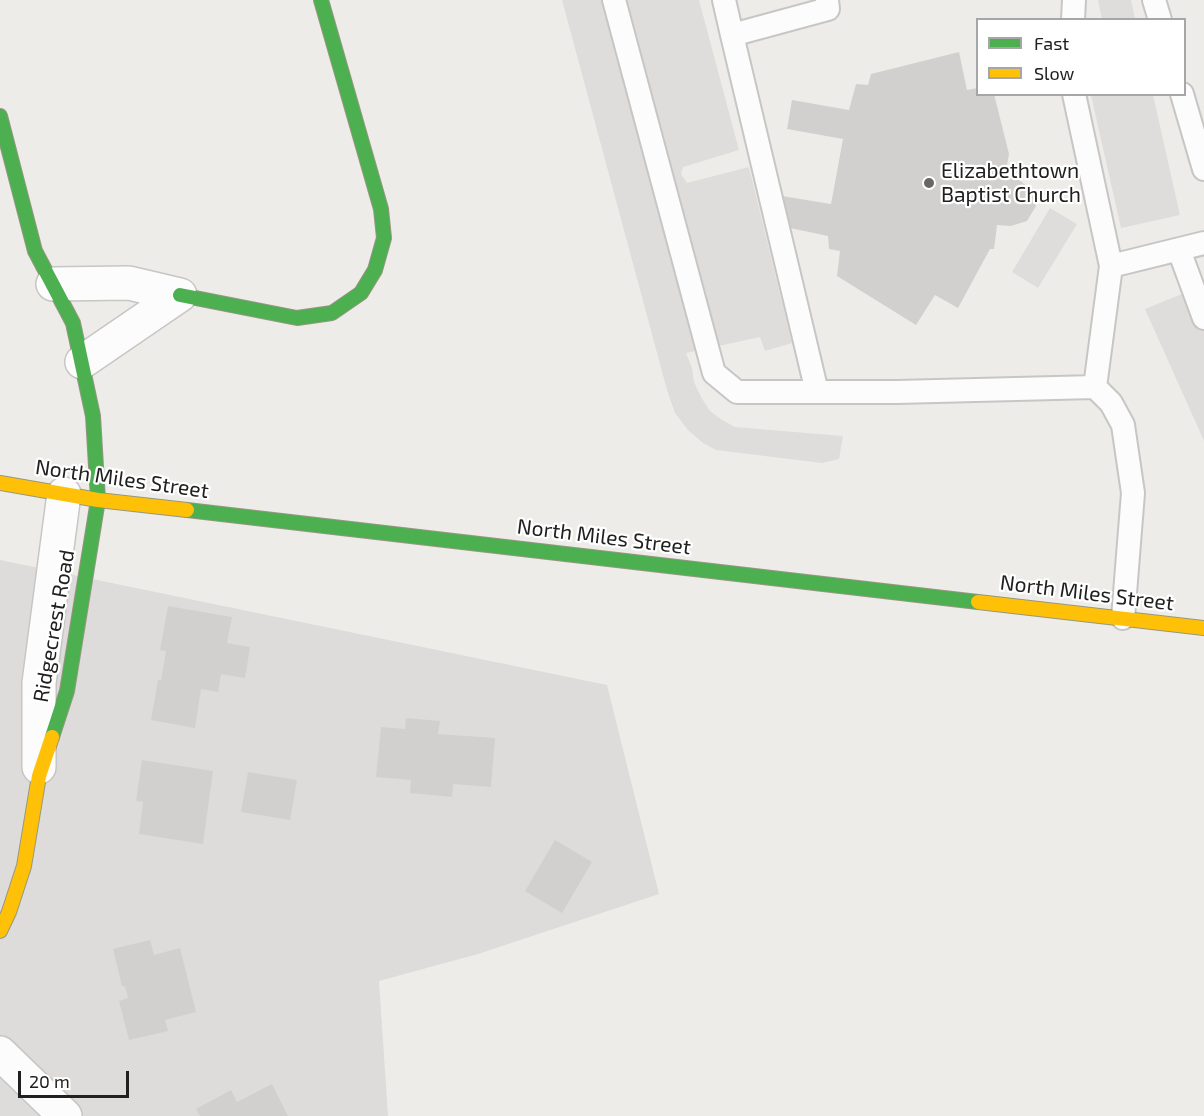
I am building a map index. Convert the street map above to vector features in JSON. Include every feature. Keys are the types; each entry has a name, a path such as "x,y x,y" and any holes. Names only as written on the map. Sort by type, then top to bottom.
{"street":[{"path":"53,284 129,283 297,318 332,313 361,293 375,270 384,238 381,209 321,0"},
{"name":"Ridgecrest Road","path":"0,116 35,251 73,322 93,416 98,500 67,691 39,776 24,866 9,912 0,931"},
{"path":"82,362 180,295"},
{"name":"North Miles Street","path":"0,483 98,500 1204,628"},
{"path":"39,776 39,683 64,494"},
{"path":"0,1053 65,1116"}],"lane":[{"path":"614,0 714,374 738,392 897,392 1095,387 1111,403 1123,425 1133,493 1124,618"},
{"path":"724,0 817,392"},
{"path":"1073,18 1074,0"},
{"path":"1154,0 1159,18"},
{"path":"732,35 833,3"},
{"path":"1074,96 1111,266 1095,387"},
{"path":"1183,96 1204,169"},
{"path":"1111,266 1204,243"},
{"path":"1179,250 1204,318"}],"shaded area":[{"path":"562,0 699,0 739,150 683,167 681,174 687,183 749,167 792,343 765,351 760,337 686,353 694,382 710,411 735,427 843,436 839,459 822,463 716,450 703,443 688,430 675,413"},
{"path":"1098,0 1131,0 1135,18 1102,18"},
{"path":"1091,96 1153,96 1180,215 1121,228"},
{"path":"1050,208 1077,224 1038,288 1012,272"},
{"path":"1204,285 1204,441 1145,309"},
{"path":"0,560 607,685 659,894 478,954 379,981 388,1116 0,1116"}],"building":[{"name":"Elizabethtown Baptist Church","path":"959,52 967,90 976,88 976,96 994,96 1009,154 1005,176 1016,177 1031,190 1036,206 1027,221 1011,226 997,225 994,249 990,249 958,308 935,295 916,325 837,276 840,251 829,249 828,236 771,224 776,195 831,204 843,139 787,129 792,100 849,110 856,84 868,85 871,74"},
{"path":"168,606 232,617 227,643 250,647 245,678 221,674 218,692 201,689 195,728 151,720 166,651 160,650"},
{"path":"406,718 440,721 438,734 495,738 491,787 453,784 452,797 410,793 411,780 376,777 381,727 405,729"},
{"path":"142,760 213,771 203,844 139,834 143,802 136,801"},
{"path":"248,772 297,780 290,820 241,812"},
{"path":"555,840 592,862 562,913 525,891"},
{"path":"150,940 154,955 180,948 196,1012 165,1020 168,1031 129,1040 119,1001 128,998 125,986 122,986 113,949"},
{"path":"272,1084 288,1116 200,1116 196,1109 231,1090 237,1102"}],"traffic: fast":[{"path":"180,295 297,318 332,313 361,293 375,270 384,238 381,209 321,0"},
{"path":"0,116 35,251 73,323 93,416 98,500 67,691 52,737"},
{"path":"187,510 978,602"}],"traffic: slow":[{"path":"0,483 98,500 187,510"},
{"path":"978,602 1204,628"},
{"path":"0,931 9,912 24,866 39,776 52,737"}],"place":[{"name":"Elizabethtown Baptist Church","path":"929,183"}]}
